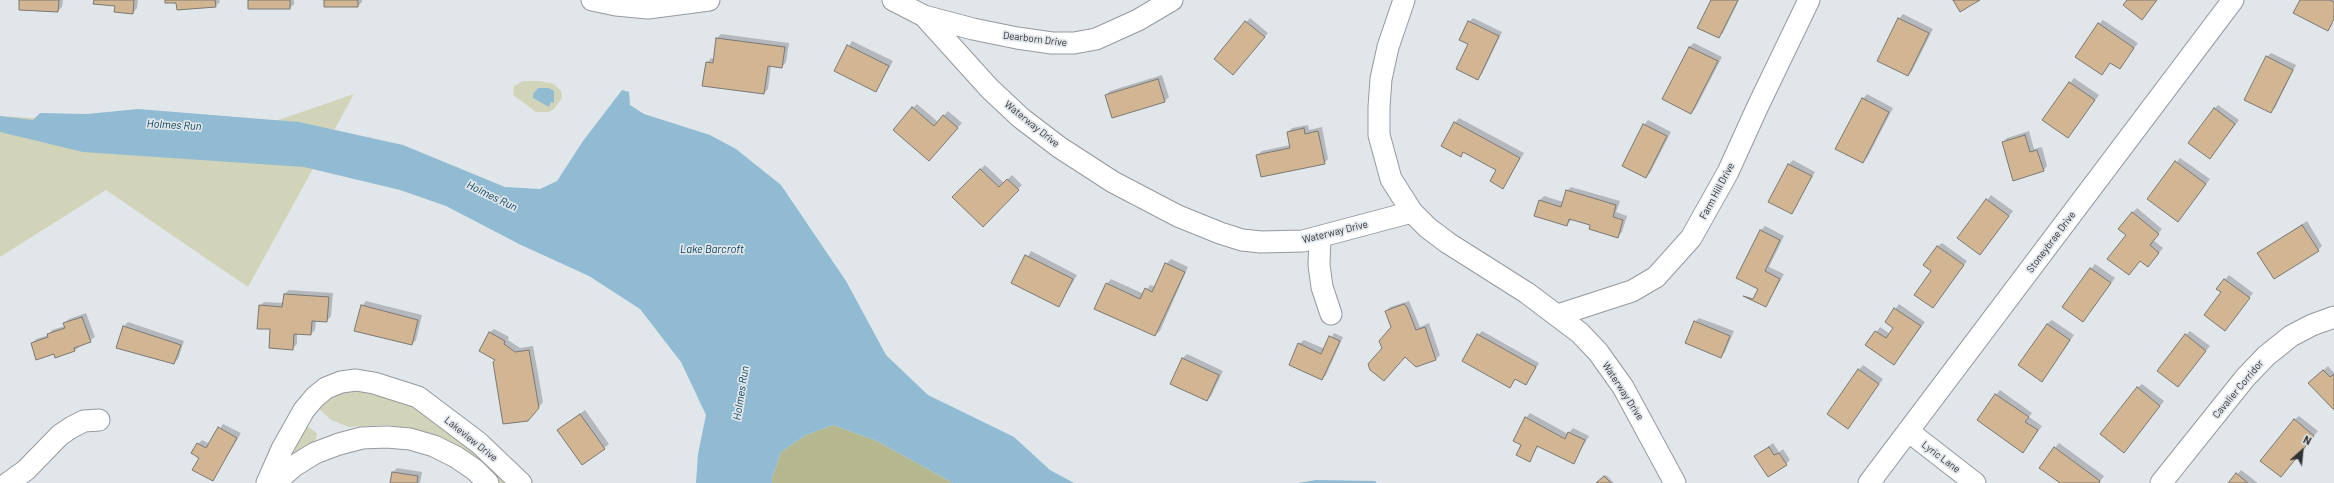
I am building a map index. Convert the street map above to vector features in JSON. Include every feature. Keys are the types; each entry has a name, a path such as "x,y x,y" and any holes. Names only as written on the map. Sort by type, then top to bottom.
{"street":[{"path":"592,0 616,6 648,8 709,0"},
{"name":"Dearborn Drive","path":"894,0 924,16 973,29 1052,43 1074,43 1096,39 1138,20 1172,0"},
{"path":"1404,0 1388,47 1381,79 1378,106 1380,135 1391,179 1412,212"},
{"name":"Farm Hill Drive","path":"1558,315 1632,291 1656,277 1691,238 1728,172 1809,0"},
{"name":"Stoneybrae Drive","path":"1869,483 2233,0"},
{"name":"Waterway Drive","path":"924,16 990,89 1021,118 1059,147 1113,182 1178,216 1242,240 1286,242 1320,237 1412,212 1428,228 1448,243 1503,277 1558,315 1580,333 1598,352 1623,387 1675,483"},
{"path":"1320,237 1319,265 1322,287 1331,314"},
{"name":"Cavalier Corridor","path":"2161,483 2245,378 2266,356 2291,336 2312,325 2334,317"},
{"name":"Lakeview Drive","path":"267,483 282,449 304,410 315,397 326,388 340,382 356,380 374,383 418,397 479,443 521,483"},
{"path":"8,483 26,470 60,435 84,421 100,420"},
{"name":"Lyric Lane","path":"1908,431 1975,483"},
{"path":"276,483 294,466 315,453 339,444 362,438 387,437 410,440 434,446 456,457 475,470 488,483"}],"green space":[{"path":"523,81 540,81 554,84 561,91 562,98 554,109 549,112 536,112 513,95 514,86"},
{"path":"354,94 248,287 106,190 0,257 0,116 246,131"},
{"path":"352,385 419,407 512,483 499,483 462,448 440,437 407,428 387,425 349,427 331,420 319,409 319,403"},
{"path":"305,425 317,433 316,439 311,446 294,454 290,453"},
{"path":"833,425 877,441 953,483 772,483 772,478 781,452 806,435"}],"water":[{"path":"538,88 549,88 554,91 554,103 551,102 549,107 533,98 533,94"},
{"name":"Lake Barcroft","path":"622,90 629,92 630,105 644,114 710,135 736,149 781,185 846,281 886,355 928,395 1014,437 1050,470 1074,483 953,483 877,441 833,425 806,435 781,452 772,478 772,483 696,483 698,454 706,415 681,362 640,309 589,276 521,245 446,206 400,190 304,167 83,152 0,132 0,116 33,120 40,113 87,114 138,109 299,122 403,145 505,187 540,189 557,181 583,141"},
{"path":"1316,480 1375,481 1377,483 1298,483"}],"building":[{"path":"19,0 59,0 58,12 19,10"},
{"path":"94,0 134,0 133,14 114,12 115,6 93,4"},
{"path":"165,0 215,0 216,7 177,10 176,3 165,3"},
{"path":"248,0 290,0 290,9 248,9"},
{"path":"324,0 358,0 358,7 324,7"},
{"path":"1711,0 1738,0 1719,38 1697,28"},
{"path":"1953,0 1980,0 1960,12"},
{"path":"2127,0 2157,0 2142,20 2123,5"},
{"path":"2300,0 2330,0 2334,2 2334,19 2328,31 2293,13"},
{"path":"1898,18 1929,33 1908,76 1877,61"},
{"path":"1245,21 1265,37 1233,75 1214,59"},
{"path":"1468,21 1499,36 1478,80 1456,69 1468,44 1459,40"},
{"path":"2098,23 2134,48 2120,69 2110,63 2102,75 2075,57"},
{"path":"716,38 785,47 782,68 768,66 764,94 702,86 706,62 713,63"},
{"path":"847,45 889,66 876,92 834,71"},
{"path":"1689,47 1718,61 1691,114 1662,99"},
{"path":"2266,56 2293,70 2271,113 2244,100"},
{"path":"1158,79 1165,102 1112,118 1105,95"},
{"path":"2069,82 2095,100 2068,138 2042,120"},
{"path":"1862,98 1889,112 1863,163 1835,149"},
{"path":"912,107 934,126 943,115 958,128 929,161 893,130"},
{"path":"2214,108 2235,124 2210,159 2188,143"},
{"path":"1454,122 1520,158 1503,189 1490,181 1496,170 1463,152 1461,157 1441,146"},
{"path":"1643,124 1667,136 1646,178 1622,166"},
{"path":"1304,128 1305,134 1318,131 1325,164 1261,177 1256,155 1290,148 1287,132"},
{"path":"2025,135 2030,152 2037,150 2044,171 2013,181 2002,142"},
{"path":"2175,161 2206,184 2178,222 2147,199"},
{"path":"1788,164 1812,176 1792,214 1768,202"},
{"path":"980,169 999,187 1007,179 1019,190 983,227 952,197"},
{"path":"1566,190 1616,205 1613,217 1623,220 1618,238 1589,229 1590,225 1569,219 1567,226 1534,216 1539,200 1561,207"},
{"path":"1986,199 2009,216 1980,255 1957,238"},
{"path":"2132,212 2159,234 2150,245 2159,253 2148,267 2140,261 2129,275 2107,259 2126,235 2118,229"},
{"path":"2302,225 2319,251 2274,279 2257,253"},
{"path":"1760,230 1780,240 1765,271 1780,279 1766,307 1743,296 1753,299 1758,289 1736,278"},
{"path":"1937,246 1964,265 1933,308 1914,295 1931,271 1923,265"},
{"path":"1025,255 1073,279 1059,307 1011,283"},
{"path":"1165,263 1185,272 1155,336 1094,309 1106,283 1140,299 1145,288 1152,292"},
{"path":"2090,268 2111,283 2083,322 2062,307"},
{"path":"2224,279 2250,298 2225,331 2204,315 2221,292 2216,289"},
{"path":"284,294 329,297 327,322 312,321 311,335 294,334 293,350 269,348 270,329 257,329 259,305 282,307"},
{"path":"1404,304 1407,307 1416,330 1425,327 1436,360 1416,367 1405,357 1384,381 1370,370 1368,364 1382,348 1379,341 1391,327 1385,311"},
{"path":"361,305 418,320 412,345 354,331"},
{"path":"1894,308 1921,326 1894,365 1865,345 1875,331 1886,338 1893,328 1885,322"},
{"path":"82,317 91,342 74,348 75,351 55,358 54,354 36,360 31,343 48,337 47,334 65,328 63,323"},
{"path":"1694,321 1730,336 1721,358 1685,343"},
{"path":"2047,324 2070,340 2042,382 2018,365"},
{"path":"123,326 181,345 174,364 116,348"},
{"path":"489,332 505,341 504,344 515,352 529,350 539,408 528,421 503,424 493,362 495,360 479,351"},
{"path":"1477,334 1536,367 1526,385 1515,379 1510,388 1462,361"},
{"path":"2185,334 2206,351 2178,387 2157,371"},
{"path":"1329,336 1340,341 1322,380 1289,365 1298,343 1321,354"},
{"path":"1182,358 1219,375 1207,401 1170,384"},
{"path":"1858,369 1879,384 1848,429 1827,414"},
{"path":"2323,370 2330,377 2334,374 2334,410 2308,383"},
{"path":"2137,387 2160,406 2124,453 2100,434"},
{"path":"1995,394 2029,417 2025,422 2038,430 2023,453 1977,420"},
{"path":"580,414 605,449 582,465 557,430"},
{"path":"1525,417 1565,439 1568,432 1585,440 1574,464 1537,446 1530,462 1516,455 1521,445 1513,441"},
{"path":"2294,419 2314,436 2281,477 2260,461"},
{"path":"218,427 237,438 213,481 192,470 199,458 191,453 197,443 206,448"},
{"path":"1769,447 1774,455 1779,453 1787,465 1768,477 1754,456"},
{"path":"2054,447 2100,481 2099,483 2060,483 2039,468"},
{"path":"392,472 418,476 417,483 390,483"},
{"path":"2236,473 2248,483 2228,483"},
{"path":"1604,476 1611,483 1596,483"}],"water label":[{"name":"Holmes Run","path":"174,125"},
{"name":"Holmes Run","path":"492,196"},
{"name":"Holmes Run","path":"741,393"}]}
